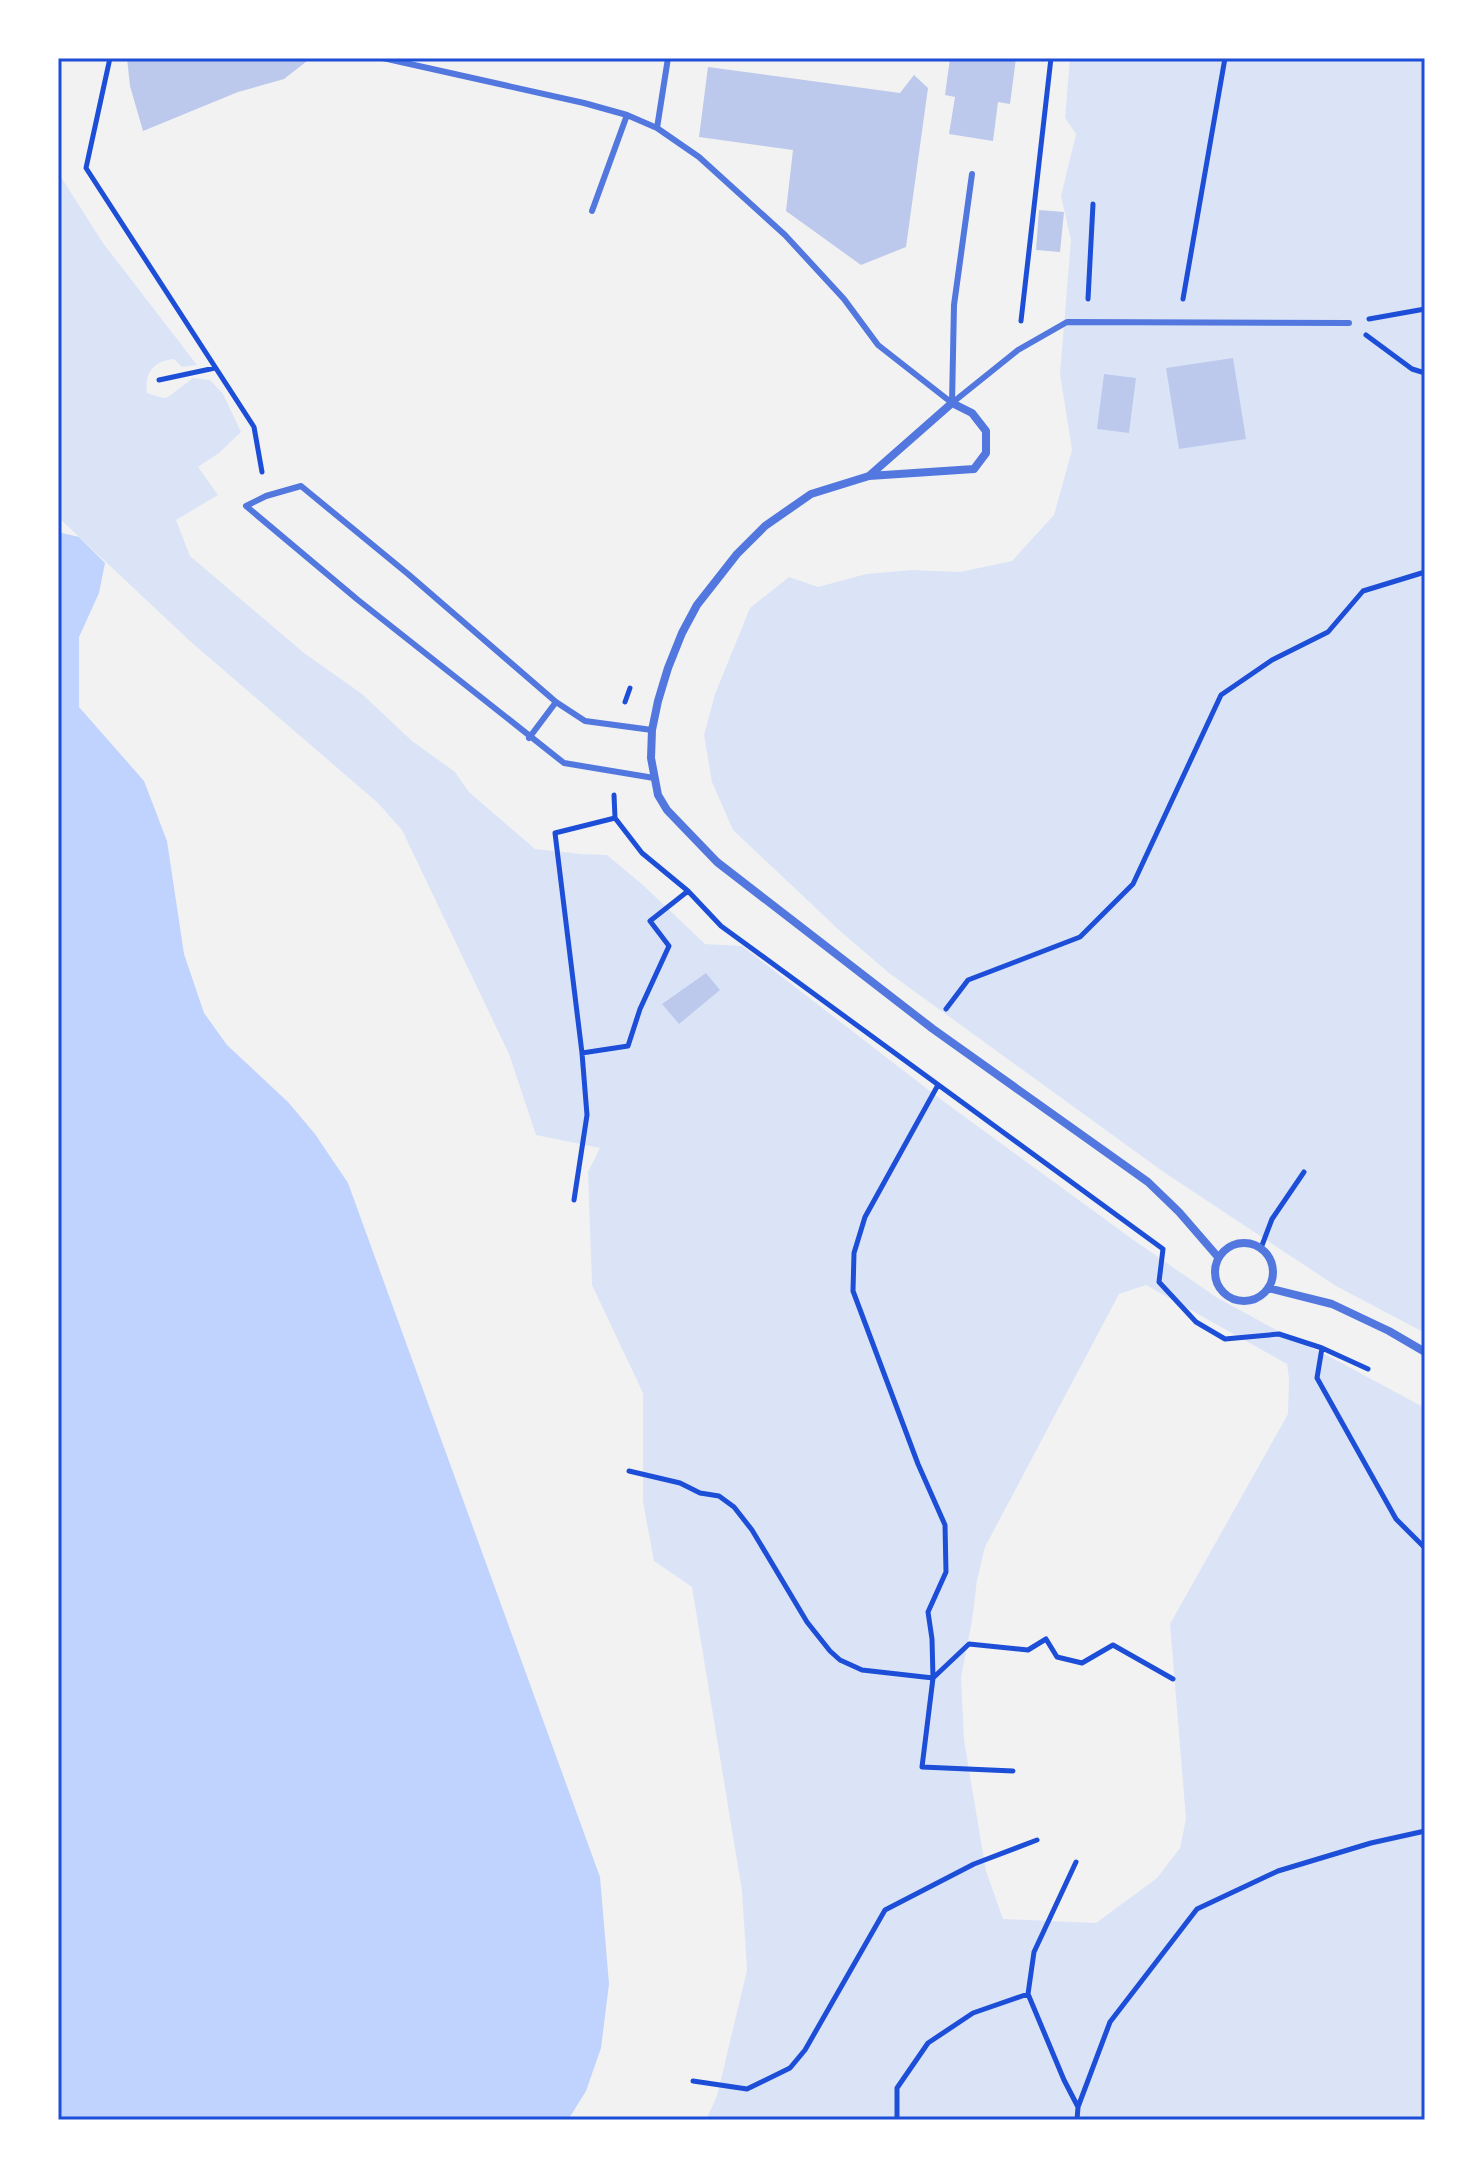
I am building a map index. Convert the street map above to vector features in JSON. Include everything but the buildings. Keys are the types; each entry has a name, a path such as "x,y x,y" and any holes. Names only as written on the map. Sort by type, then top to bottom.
{"street":[{"path":"869,476 952,403 972,413 986,431 986,453 974,469 869,476 811,494 765,526 737,554 697,605 668,668 652,730 651,758 658,795 667,810 717,862 933,1029 1148,1182 1218,1257"},
{"path":"1237,1242 1261,1248 1272,1262 1268,1288 1253,1300 1233,1299 1224,1294 1214,1277 1218,1257 1237,1242"},
{"path":"1268,1288 1332,1304 1425,1352"}],"lane":[{"path":"383,58 584,103 627,115 657,128 699,157 785,235 844,299 878,345 952,403"},
{"path":"657,128 668,58"},
{"path":"592,211 627,115"},
{"path":"952,403 954,305 972,174"},
{"path":"952,403 1018,350 1067,322 1349,323"},
{"path":"652,730 585,721 556,702 301,486 266,496 246,506 358,600 564,763 654,778"},
{"path":"529,738 556,702"}],"path":[{"path":"110,58 86,168 254,427 266,496"},
{"path":"1018,350 1051,58"},
{"path":"1179,323 1225,58"},
{"path":"1087,322 1093,204"},
{"path":"1349,323 1425,309"},
{"path":"1349,323 1412,369 1425,373"},
{"path":"159,380 215,368"},
{"path":"933,1029 968,980 1080,937 1133,884 1221,695 1272,660 1328,632 1363,591 1425,572"},
{"path":"621,726 622,709 630,688"},
{"path":"615,772 615,818 642,853 688,891 721,926 1163,1249 1159,1282 1196,1322 1225,1339 1279,1334 1322,1348 1368,1369"},
{"path":"574,1200 587,1115 555,833 615,818"},
{"path":"582,1053 628,1046 640,1009 669,946 650,921 688,891"},
{"path":"938,1085 865,1217 854,1253 853,1291 918,1464 945,1525 946,1572 928,1612 933,1678 922,1767 1013,1771"},
{"path":"1261,1248 1272,1219 1304,1172"},
{"path":"1322,1348 1317,1378 1396,1519 1425,1548"},
{"path":"629,1471 719,1496 734,1507 752,1530 807,1622 840,1660 862,1670 933,1678 969,1644 1028,1650 1046,1639 1057,1657 1082,1663 1113,1645 1173,1679"},
{"path":"1077,2120 1078,2107 1110,2022 1197,1909 1278,1871 1371,1843 1425,1831"},
{"path":"693,2081 747,2089 790,2068 805,2050 885,1910 974,1864 1037,1840"},
{"path":"1076,1862 1034,1952 1028,1994 1078,2107"},
{"path":"897,2120 897,2088 928,2043 973,2013 1028,1994"}],"shaded area":[{"path":"1070,58 1425,58 1425,1333 1336,1286 1165,1173 889,973 733,830 712,782 704,735 715,694 750,608 789,577 818,587 866,574 912,570 960,572 1012,561 1054,515 1072,450 1060,374 1071,240 1061,196 1076,134 1065,118"},
{"path":"59,174 103,243 197,365 182,367 174,359 160,362 149,374 147,393 168,397 193,378 210,380 223,394 241,432 198,467 218,495 176,520 190,556 304,653 362,694 412,741 455,772 469,792 535,849 607,855 705,944 742,946 939,1098 1216,1297 1425,1408 1425,2120 706,2120 717,2096 747,1970 742,1891 692,1587 654,1561 643,1502 643,1393 592,1285 588,1172 600,1148 536,1135 509,1054 402,830 378,803 191,642 58,517","holes":["1146,1285 1287,1364 1288,1414 1170,1624 1186,1819 1180,1848 1157,1878 1096,1923 1003,1919 986,1871 964,1740 961,1677 985,1547 1119,1294"]}],"water":[{"path":"58,532 79,537 105,563 99,593 79,637 79,707 144,781 167,841 184,954 204,1013 227,1045 288,1102 315,1134 348,1183 600,1877 609,1984 601,2048 586,2091 568,2120 58,2120"}]}
